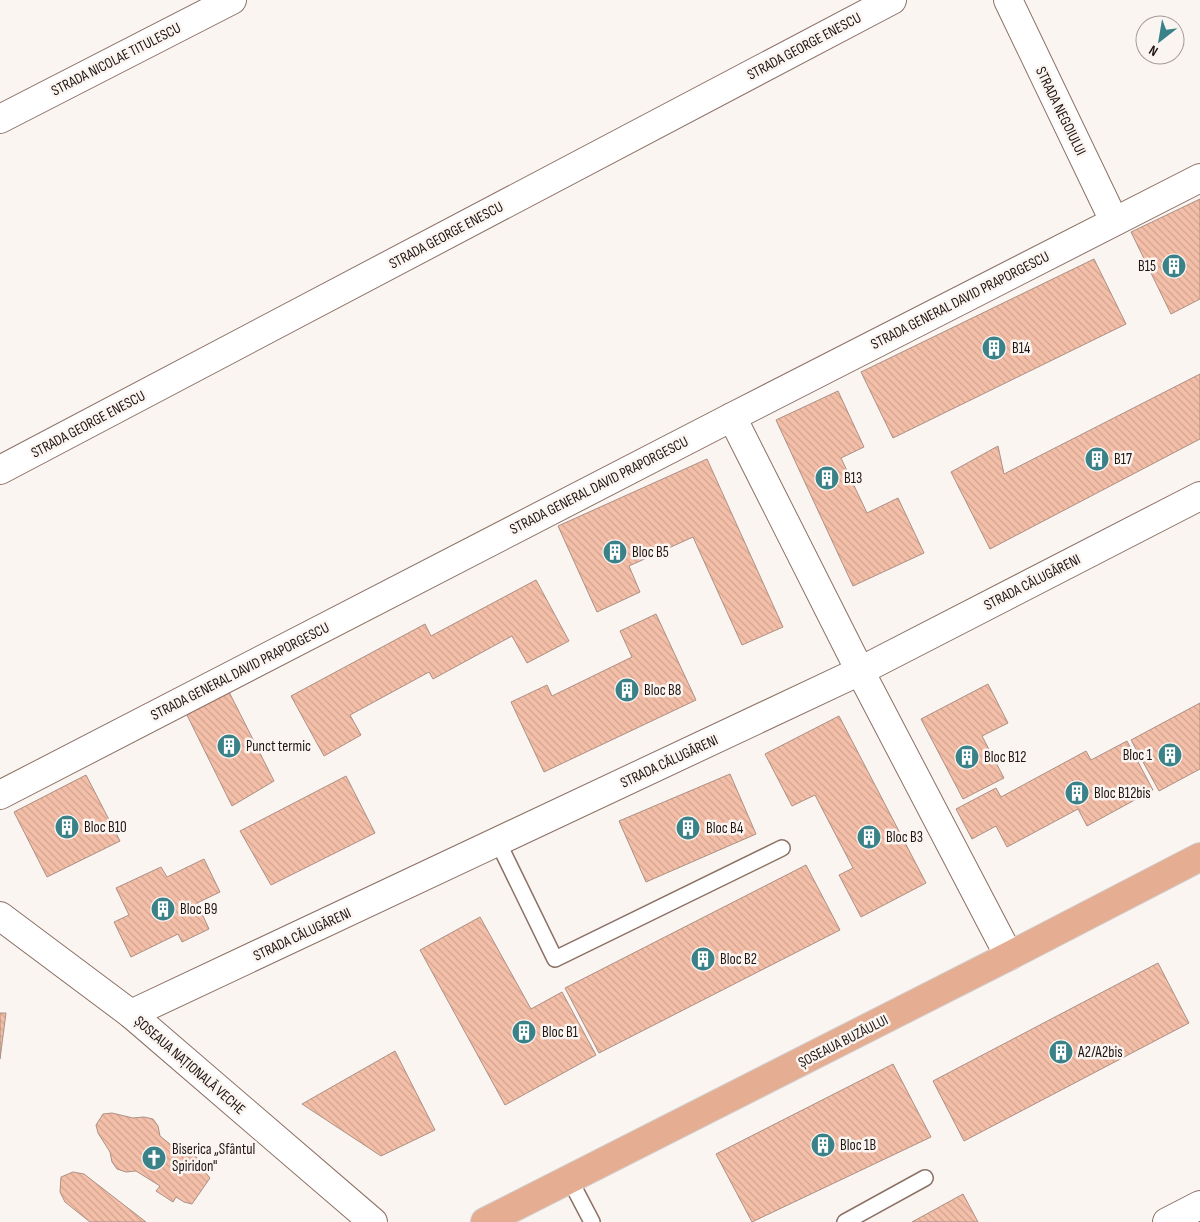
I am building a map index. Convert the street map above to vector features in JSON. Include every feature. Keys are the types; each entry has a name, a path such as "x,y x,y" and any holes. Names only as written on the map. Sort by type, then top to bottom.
{"main road":[{"name":"ȘOSEAUA BUZĂULUI","path":"485,1222 1200,857"}],"street":[{"name":"STRADA NICOLAE TITULESCU","path":"0,120 232,0"},
{"name":"STRADA GEORGE ENESCU","path":"0,470 892,0"},
{"name":"STRADA NEGOIULUI","path":"1008,0 1114,221"},
{"name":"STRADA GENERAL DAVID PRAPORGESCU","path":"0,796 732,417 1200,178"},
{"path":"732,417 860,671 1009,956"},
{"name":"STRADA CĂLUGĂRENI","path":"131,1014 860,671 1200,496"},
{"name":"ȘOSEAUA NAȚIONALĂ VECHE","path":"0,916 131,1014 373,1222"},
{"path":"1167,1222 1200,1205"}],"lane":[{"path":"498,842 555,959 782,848"},
{"path":"845,1222 925,1178"},
{"path":"570,1180 592,1222"}],"building":[{"name":"B15","path":"1200,199 1200,299 1171,314 1131,232"},
{"name":"B14","path":"1094,259 1126,324 893,438 861,372"},
{"name":"B17","path":"1200,374 1200,439 990,549 951,472 998,446 1004,474"},
{"name":"B13","path":"838,391 864,447 841,458 867,513 898,498 924,553 853,586 776,420"},
{"name":"Bloc B5","path":"707,459 783,627 742,645 693,537 629,566 640,592 597,612 558,526"},
{"path":"536,580 569,641 527,663 512,636 433,679 429,672 350,715 361,735 324,756 291,696 425,624 431,636"},
{"name":"Bloc B8","path":"656,614 696,700 544,772 511,702 547,685 552,696 632,657 620,631"},
{"name":"Bloc B12","path":"988,684 1008,723 982,736 1004,778 963,799 921,719"},
{"name":"Punct termic","path":"226,686 274,781 232,806 185,711"},
{"name":"Bloc 1","path":"1200,703 1200,769 1159,791 1131,740"},
{"name":"Bloc B3","path":"839,716 926,883 861,917 839,875 853,868 815,795 792,806 765,754"},
{"name":"Bloc B12bis","path":"1127,741 1153,790 1087,826 1078,809 1007,847 996,826 972,839 956,809 996,788 1001,797 1086,751 1091,760"},
{"name":"Bloc B4","path":"730,774 756,834 646,882 619,821"},
{"name":"Bloc B10","path":"86,775 120,841 47,877 14,812"},
{"path":"346,776 375,833 271,885 240,831"},
{"name":"Bloc B9","path":"204,859 220,892 197,903 209,929 182,942 178,934 131,957 114,922 129,915 116,888 161,867 167,877"},
{"name":"Bloc B2","path":"806,865 840,930 599,1053 565,988"},
{"name":"Bloc B1","path":"480,917 531,1009 562,992 596,1055 505,1105 420,950"},
{"name":"A2/A2bis","path":"1158,963 1189,1023 964,1141 933,1081"},
{"path":"0,1013 6,1013 0,1059"},
{"path":"395,1051 435,1130 381,1156 302,1104"},
{"name":"Bloc 1B","path":"893,1064 931,1137 752,1222 716,1154"},
{"name":"Biserica „Sfântul Spiridon\"","path":"112,1113 133,1118 144,1117 153,1119 158,1126 160,1136 182,1154 186,1149 201,1161 198,1165 210,1178 192,1204 176,1197 173,1202 156,1191 160,1186 136,1171 126,1172 117,1169 112,1162 110,1152 98,1133 96,1125 103,1114"},
{"path":"73,1172 84,1174 146,1222 90,1222 65,1202 60,1192 61,1177"},
{"path":"963,1194 978,1222 912,1222"}],"place":[{"name":"B15","path":"1174,266"},
{"name":"B14","path":"994,348"},
{"name":"B17","path":"1097,459"},
{"name":"B13","path":"827,478"},
{"name":"Bloc B5","path":"615,552"},
{"name":"Bloc B8","path":"627,690"},
{"name":"Punct termic","path":"229,746"},
{"name":"Bloc 1","path":"1170,755"},
{"name":"Bloc B12","path":"967,757"},
{"name":"Bloc B12bis","path":"1077,793"},
{"name":"Bloc B10","path":"67,827"},
{"name":"Bloc B4","path":"688,828"},
{"name":"Bloc B3","path":"869,837"},
{"name":"Bloc B9","path":"163,909"},
{"name":"Bloc B2","path":"703,959"},
{"name":"Bloc B1","path":"524,1032"},
{"name":"A2/A2bis","path":"1061,1052"},
{"name":"Bloc 1B","path":"823,1145"},
{"name":"Biserica „Sfântul Spiridon\"","path":"154,1158"}]}
